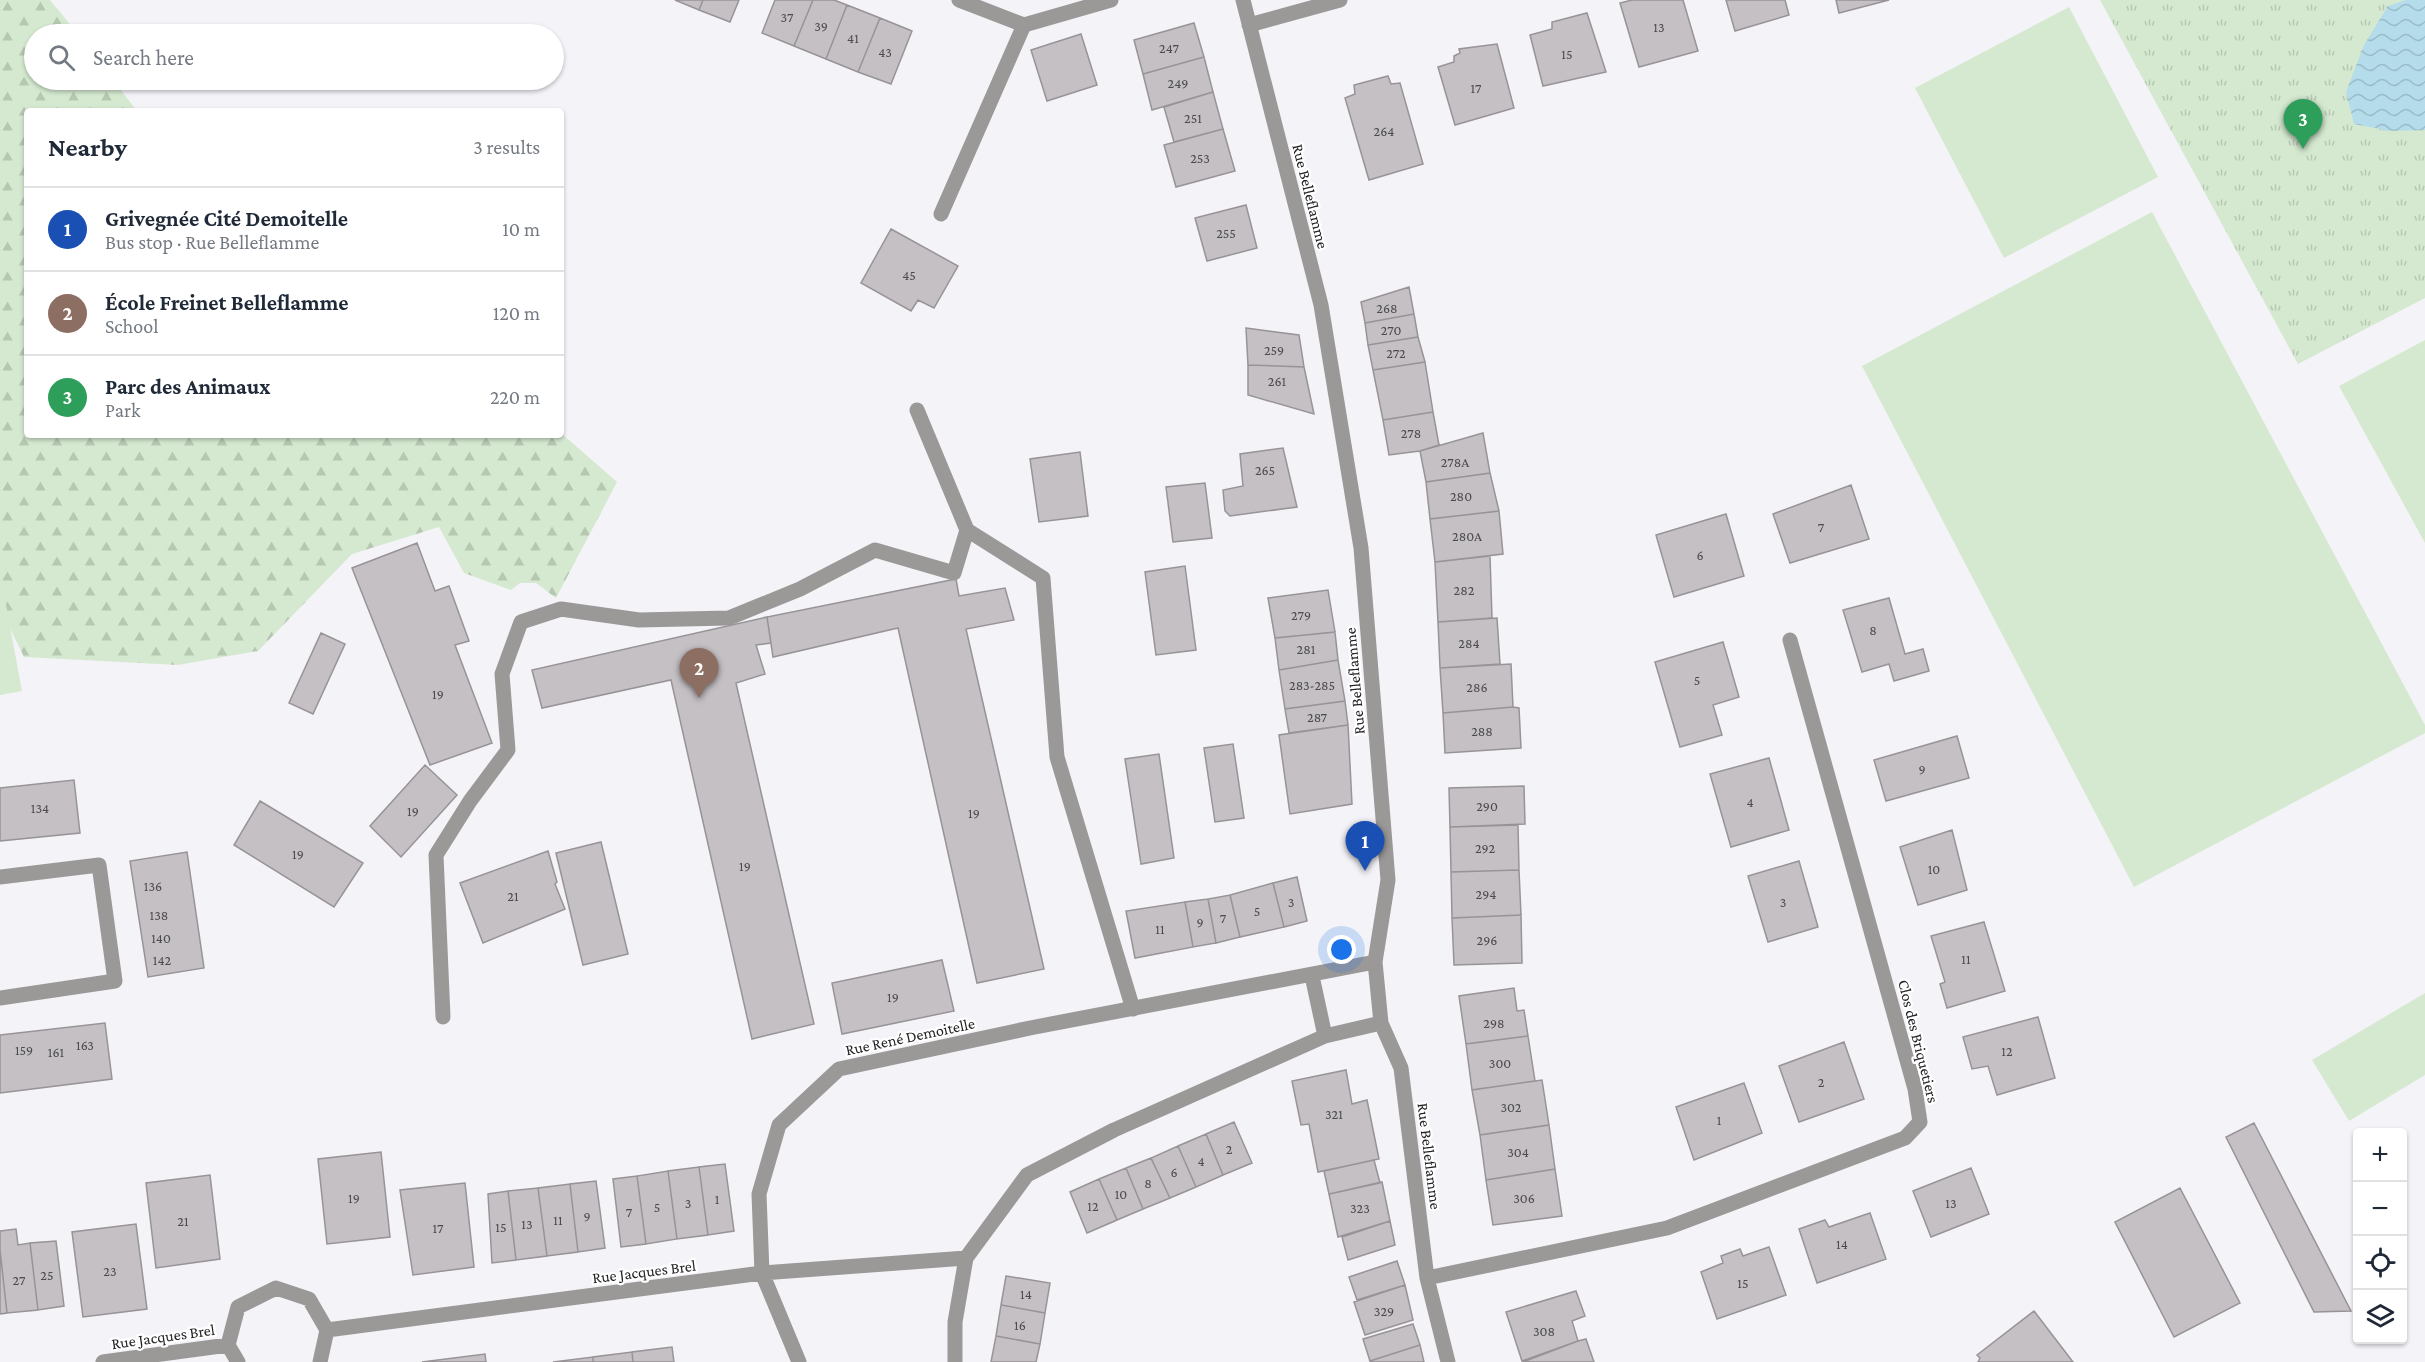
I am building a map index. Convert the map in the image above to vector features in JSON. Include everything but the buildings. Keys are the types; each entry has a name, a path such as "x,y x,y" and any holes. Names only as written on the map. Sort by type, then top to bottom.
{"street":[{"path":"959,0 1024,25 1111,0"},
{"name":"Rue Belleflamme","path":"1243,0 1321,305 1361,548 1388,880 1375,962 1381,1023 1401,1068 1427,1278 1448,1362"},
{"path":"1249,25 1340,0"},
{"path":"941,214 1024,25"},
{"path":"917,410 968,530 1043,578 1057,757 1133,1009"},
{"path":"443,1017 436,855 470,801 508,750 502,674 521,622 561,609 639,620 729,618 800,589 875,550 954,573 968,530"},
{"name":"Clos des Briquetiers","path":"1427,1278 1667,1228 1905,1138 1920,1122 1915,1089 1790,640"},
{"path":"0,877 99,865 115,981 0,998"},
{"name":"Rue René Demoitelle","path":"799,1362 762,1273 759,1194 779,1125 839,1070 1030,1028 1375,962"},
{"path":"1312,975 1325,1036"},
{"path":"955,1362 955,1322 966,1258 1027,1175 1114,1130 1325,1036 1381,1023"},
{"name":"Rue Jacques Brel","path":"238,1362 228,1345 238,1307 276,1288 309,1299 327,1330 762,1273 966,1258"},
{"path":"320,1362 327,1330"},
{"name":"Rue Jacques Brel","path":"103,1362 228,1345"}],"green space":[{"path":"0,0 50,0 70,24 24,24 24,90 121,90 135,108 24,108 24,438 564,438 564,436 617,482 556,598 536,583 520,583 511,590 464,573 439,527 352,554 258,651 178,665 24,657 0,608"},
{"path":"2100,0 2425,0 2425,298 2298,364"},
{"path":"2069,7 2158,177 2004,258 1915,88"},
{"path":"2152,212 2425,725 2425,733 2134,887 1862,366"},
{"path":"2425,340 2425,543 2339,386"},
{"path":"0,573 22,691 0,695"},
{"path":"2425,993 2425,1075 2349,1121 2312,1060"}],"water":[{"path":"2406,0 2425,0 2425,130 2390,131 2354,124 2346,92 2364,45 2388,6"}],"place":[{"name":"Parc des Animaux","path":"2303,149"},
{"name":"École Freinet Belleflamme","path":"699,698"},
{"name":"Grivegnée Cité Demoitelle","path":"1365,871"}]}
